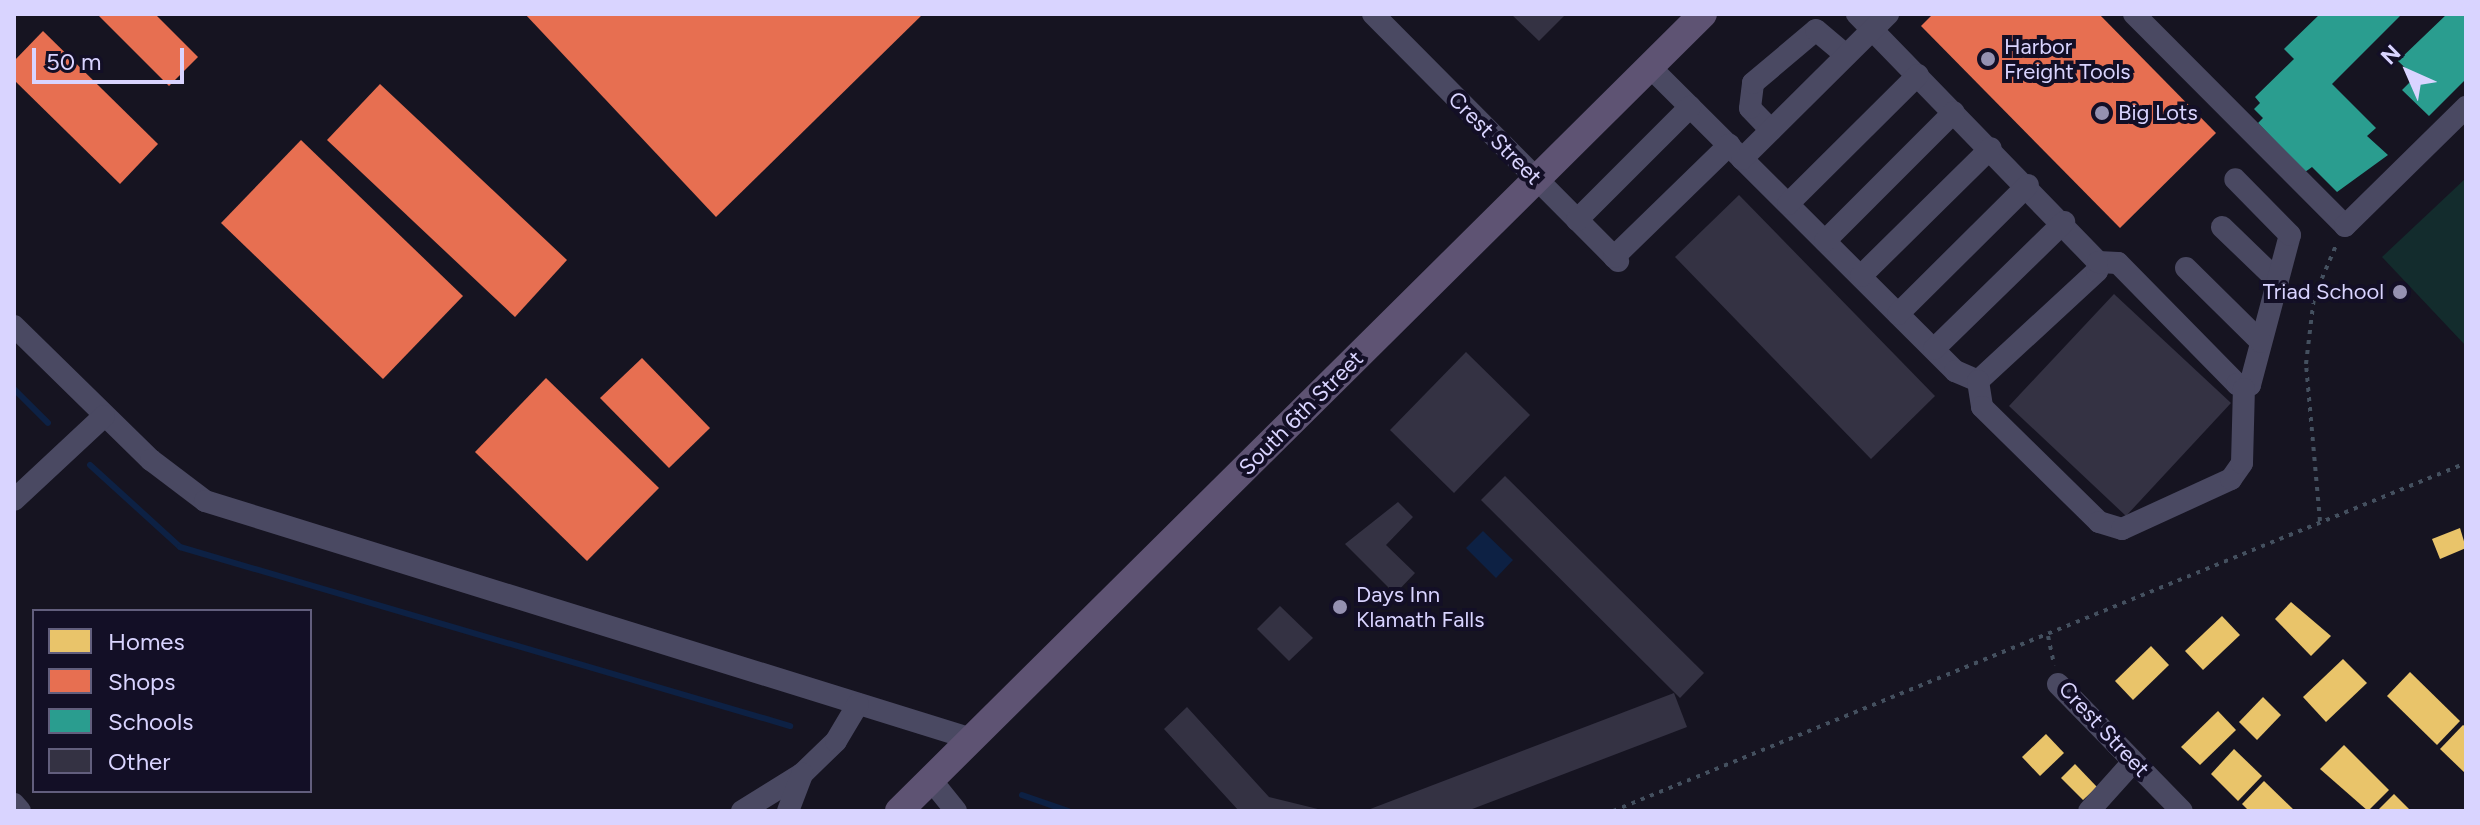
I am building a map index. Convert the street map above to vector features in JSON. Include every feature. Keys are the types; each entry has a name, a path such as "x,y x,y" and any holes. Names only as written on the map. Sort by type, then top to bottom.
{"main road":[{"name":"South 6th Street","path":"899,811 1703,14"}],"street":[{"name":"Crest Street","path":"1373,14 1616,259 1735,152"},
{"path":"2134,14 2345,226 2466,107"},
{"path":"1735,152 1771,130 1846,55 1872,19 1918,75 2064,222 2098,262 2118,263 2244,389"},
{"path":"1771,130 1750,108 1753,83 1816,30 1846,55"},
{"path":"1650,67 1934,349 1978,381 1982,407 2099,522 2122,529 2231,479 2242,463 2244,389 2261,342 2290,235 2235,179"},
{"path":"1788,204 1918,75"},
{"path":"1577,220 1690,107"},
{"path":"1825,241 1954,112"},
{"path":"1861,276 1991,148"},
{"path":"1898,314 2028,185"},
{"path":"1934,349 2064,222"},
{"path":"2222,227 2278,281"},
{"path":"1978,381 2098,262"},
{"path":"2186,268 2261,342"},
{"path":"14,326 104,416 205,501 797,679 858,704 972,739"},
{"path":"14,500 104,416"},
{"name":"Crest Street","path":"2058,684 2182,811"},
{"path":"742,811 802,774 836,741 858,704"},
{"path":"2089,811 2133,762"},
{"path":"788,811 802,774"},
{"path":"802,774 805,811"},
{"path":"931,780 956,811"},
{"path":"14,804 20,811"}],"path":[{"path":"2320,521 2306,364 2314,297 2345,226"},
{"path":"1613,811 2466,463"},
{"name":"Crest Street","path":"2048,636 2058,684"}],"green space":[{"path":"2466,178 2466,346 2382,257"}],"water":[{"path":"1483,531 1513,560 1496,578 1466,548"}],"building: Homes":[{"path":"2460,528 2466,548 2440,559 2432,539"},
{"path":"2291,602 2331,636 2311,656 2275,619"},
{"path":"2222,616 2240,635 2203,670 2185,651"},
{"path":"2151,646 2169,665 2133,700 2115,681"},
{"path":"2343,659 2367,683 2326,722 2303,697"},
{"path":"2410,672 2460,721 2437,745 2387,696"},
{"path":"2263,697 2281,715 2257,740 2239,722"},
{"path":"2218,711 2236,730 2200,765 2181,747"},
{"path":"2463,725 2466,727 2466,774 2440,749"},
{"path":"2046,734 2064,753 2040,776 2022,757"},
{"path":"2344,745 2389,790 2368,811 2320,769"},
{"path":"2234,749 2262,776 2238,801 2211,774"},
{"path":"2075,764 2097,787 2083,800 2061,778"},
{"path":"2264,781 2295,811 2249,811 2242,804"},
{"path":"2394,794 2411,811 2377,811"}],"building: Shops":[{"path":"97,14 155,14 198,57 169,86"},
{"path":"525,14 923,14 716,217"},
{"name":"Big Lots","path":"1933,14 2099,14 2216,133 2120,228 1921,26"},
{"path":"43,31 158,144 120,184 14,80 14,61"},
{"path":"380,84 567,260 515,317 327,140"},
{"path":"301,140 463,296 383,379 221,223"},
{"path":"642,358 710,428 669,468 600,398"},
{"path":"546,378 659,488 587,561 475,452"}],"building: Schools":[{"path":"2320,14 2402,14 2332,84 2376,128 2367,136 2388,155 2337,192 2312,167 2305,172 2258,123 2263,118 2254,109 2260,103 2255,97 2294,59 2284,49"},
{"path":"2447,14 2466,14 2466,79 2429,116 2402,90 2415,77 2398,61"}],"building: Other":[{"path":"1511,14 1566,14 1539,41"},
{"path":"1739,195 1935,396 1871,459 1675,257"},
{"path":"2114,294 2231,403 2126,516 2009,406"},
{"path":"1466,352 1530,415 1454,493 1390,430"},
{"path":"1505,476 1704,673 1680,698 1481,500"},
{"path":"1398,502 1413,517 1386,545 1415,573 1395,594 1345,544"},
{"path":"1280,606 1313,638 1289,661 1257,629"},
{"path":"1674,693 1687,727 1467,811 1365,811"},
{"path":"1187,707 1269,797 1326,811 1239,811 1164,729"}],"waterway":[{"path":"14,389 48,423"},
{"path":"90,465 180,547 790,726"},
{"path":"1022,795 1068,811"}],"place":[{"name":"Harbor Freight Tools","path":"1988,59"},
{"name":"Big Lots","path":"2102,113"},
{"name":"Triad School","path":"2400,292"},
{"name":"Days Inn Klamath Falls","path":"1340,607"}]}
